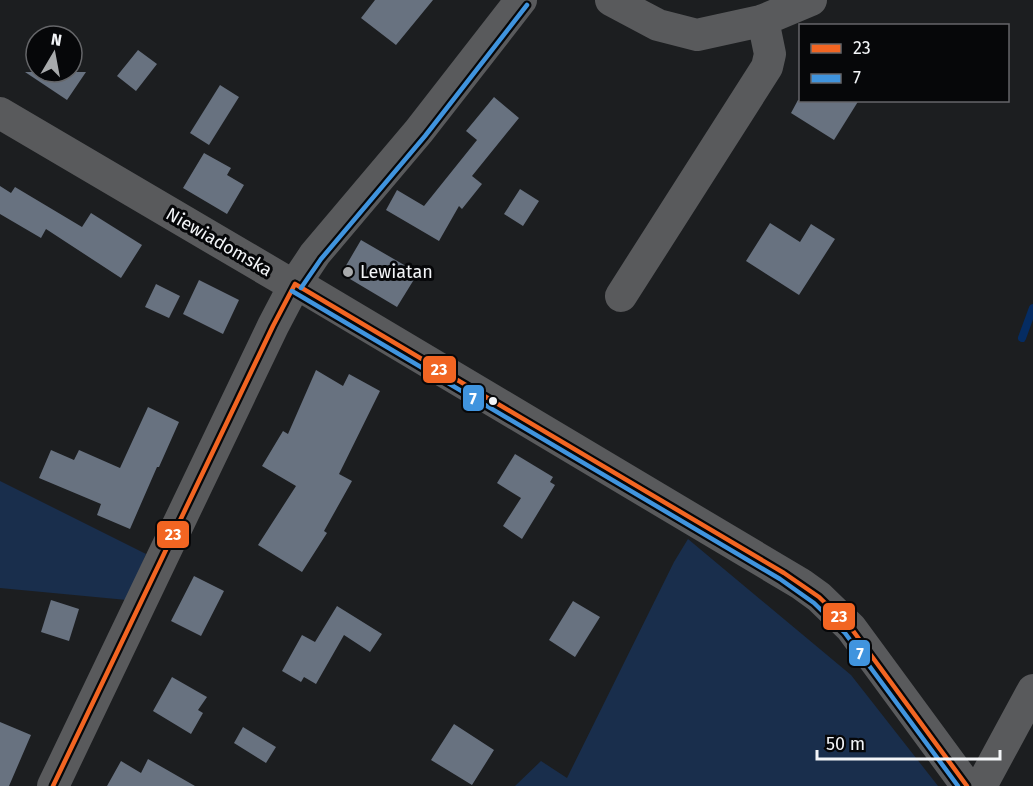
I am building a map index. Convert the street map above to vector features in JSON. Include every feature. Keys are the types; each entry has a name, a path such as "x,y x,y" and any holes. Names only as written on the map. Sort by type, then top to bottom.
{"street":[{"path":"53,786 243,387 295,284 315,254 419,131 521,0"},
{"path":"616,2 658,25 697,35 764,20 811,0"},
{"path":"621,296 767,67 770,54 764,20"},
{"name":"Niewiadomska","path":"0,113 268,271 304,288 784,573 819,597 851,628 967,786"},
{"path":"981,786 1033,690"}],"shaded area":[{"path":"0,481 146,554 127,600 0,588"},
{"path":"688,539 851,675 938,786 515,786 541,761 567,778 674,562"}],"building":[{"path":"375,0 433,0 396,45 361,18"},
{"path":"138,50 157,64 136,91 117,76"},
{"path":"43,84 78,84 67,100"},
{"path":"220,85 239,97 209,145 190,133"},
{"path":"494,97 519,118 472,176 482,184 462,209 459,206 439,241 386,210 397,190 424,206 477,140 466,131"},
{"path":"798,100 799,102 858,102 834,140 791,113"},
{"path":"204,153 231,168 227,175 244,185 227,214 183,188"},
{"path":"0,186 11,193 15,187 82,227 91,213 142,245 121,278 46,229 41,238 0,214"},
{"path":"520,189 539,201 523,226 504,214"},
{"path":"770,223 800,242 811,224 835,239 799,295 746,261"},
{"path":"361,240 418,273 397,307 350,279 344,269"},
{"path":"199,280 239,300 223,334 183,314"},
{"path":"156,284 180,296 169,318 145,307"},
{"path":"316,370 343,386 349,374 380,391 339,474 352,481 324,531 327,533 302,572 258,545 296,486 262,466 283,431 288,434"},
{"path":"148,407 179,422 130,529 97,515 101,504 39,478 51,450 74,460 79,450 120,468"},
{"path":"515,454 553,477 550,482 555,485 522,539 503,526 521,498 497,483"},
{"path":"194,576 224,591 201,636 171,621"},
{"path":"51,600 79,609 69,641 41,632"},
{"path":"573,601 600,617 575,657 549,640"},
{"path":"337,606 382,634 370,652 344,635 316,684 304,677 301,682 282,671 302,635 315,642"},
{"path":"172,677 207,697 198,710 203,713 191,734 153,711"},
{"path":"0,722 31,735 9,786 0,786"},
{"path":"454,724 494,750 472,785 431,760"},
{"path":"243,727 276,747 266,763 234,743"},
{"path":"148,759 195,786 107,786 121,761 141,773"}],"waterway":[{"path":"1022,338 1033,308"}],"transit line":[{"name":"7","path":"301,288 321,259 425,136 527,5"},
{"name":"23","path":"295,284 784,573 819,597 851,628 967,786"},
{"name":"23","path":"53,786 295,284"},
{"name":"7","path":"292,291 780,579 814,603 845,633 958,786"}],"place":[{"name":"Lewiatan","path":"348,272"}]}
